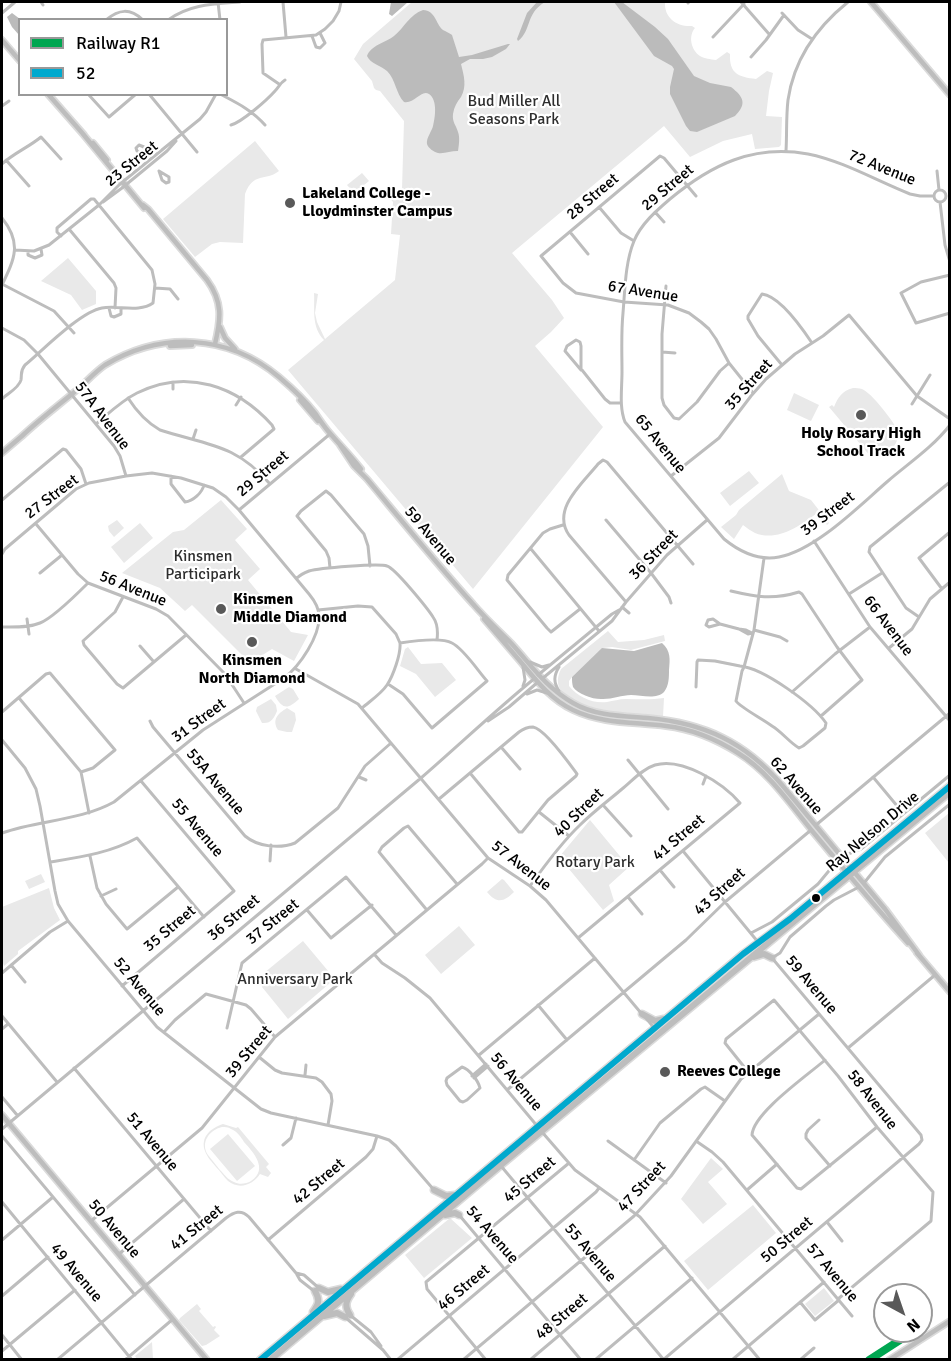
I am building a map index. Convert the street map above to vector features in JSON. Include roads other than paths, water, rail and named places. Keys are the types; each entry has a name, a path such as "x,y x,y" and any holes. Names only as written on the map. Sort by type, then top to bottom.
{"highway":[{"name":"Ray Nelson Drive","path":"353,1286 364,1272 750,958 761,945 950,786"},
{"name":"Ray Nelson Drive","path":"850,872 893,840 950,792"},
{"path":"893,840 898,846"},
{"name":"Ray Nelson Drive","path":"657,1032 670,1016 743,954 761,945"},
{"path":"750,958 762,954 772,958"},
{"path":"642,1014 655,1021 670,1016"},
{"name":"Ray Nelson Drive","path":"260,1359 442,1216 458,1194 499,1163"},
{"path":"434,1190 446,1196 458,1194"},
{"path":"442,1216 452,1213 459,1215"},
{"path":"364,1272 368,1265"},
{"path":"308,1319 319,1302 317,1290 331,1292 353,1286"},
{"path":"318,1318 337,1313 347,1316 346,1303 353,1286"},
{"name":"Ray Nelson Drive","path":"270,1359 332,1303"}],"main road":[{"path":"871,2 950,95"},
{"path":"2,40 18,59"},
{"path":"50,96 97,147 150,216 157,219 210,285 220,310 215,346"},
{"path":"219,326 230,344 279,377 315,416"},
{"path":"91,378 99,369 123,356 167,343 185,341 215,346 234,350 248,357"},
{"path":"2,453 38,420 91,378 122,359 150,349 168,346 215,346 238,354 272,373 315,416"},
{"name":"59 Avenue","path":"315,416 476,607 479,614 538,679"},
{"name":"62 Avenue","path":"538,679 549,694 570,708 589,716 610,721 678,728 700,734 726,746 760,770 813,828"},
{"name":"62 Avenue","path":"538,679 579,706 595,712 673,721 701,728 726,739 748,753 766,768 850,872 859,887 950,992"},
{"name":"62 Avenue","path":"850,872 864,883 919,955"},
{"name":"50 Avenue","path":"2,1115 207,1359"},
{"path":"889,1359 950,1321"}],"street":[{"path":"2,13 15,2"},
{"path":"171,18 194,7 240,2"},
{"path":"284,2 286,37"},
{"path":"279,84 264,73 263,40 312,36 320,33 333,21 341,2"},
{"path":"786,151 787,116 792,81 798,66 812,39 829,18 848,2"},
{"path":"219,3 220,18"},
{"path":"713,37 743,3 769,34"},
{"path":"109,18 123,10 131,11 140,18"},
{"path":"751,57 782,14 798,30 812,39"},
{"path":"312,36 316,47 320,48 325,43 320,33"},
{"path":"231,125 239,122 285,80"},
{"path":"90,96 109,117 134,96"},
{"path":"152,96 197,152"},
{"name":"23 Street","path":"15,250 41,249 50,245 125,183 149,160 173,145 200,119 217,96"},
{"path":"222,96 252,111 265,125"},
{"path":"2,106 9,101"},
{"path":"2,164 41,136 61,159"},
{"name":"29 Street","path":"624,302 628,266 634,241 655,212 687,185 703,174 733,160 758,154 786,151 822,158"},
{"name":"28 Street","path":"541,256 660,156 687,185"},
{"name":"72 Avenue","path":"822,158 910,194 934,196"},
{"path":"6,160 29,186"},
{"path":"149,160 159,171"},
{"path":"938,171 939,190"},
{"path":"687,185 696,196"},
{"path":"939,190 934,196 940,202 950,262"},
{"path":"939,190 948,194 945,200 940,202"},
{"name":"23 Street","path":"61,236 57,228 90,199 99,205"},
{"path":"2,399 19,384 22,368 82,317 102,308 141,308 152,305 154,301 155,288 152,270 99,205"},
{"path":"599,207 621,233 634,241"},
{"path":"655,212 664,222"},
{"path":"2,218 10,230 15,250 13,261 2,284 54,311 74,333"},
{"path":"69,229 114,283 115,308"},
{"path":"570,232 588,254"},
{"name":"23 Street","path":"28,250 28,255 35,258 42,255 41,249"},
{"name":"67 Avenue","path":"541,256 563,283 580,294 624,302 663,304 689,313 701,321 716,339 729,363 753,393"},
{"path":"950,275 921,282 901,293 916,323 950,313"},
{"path":"666,286 663,304 662,402 671,415 677,420 693,407 720,370 729,363"},
{"path":"155,288 170,289 178,299"},
{"path":"782,365 758,336 748,319 762,294 765,293 773,298 812,343"},
{"name":"65 Avenue","path":"624,302 621,403 625,422 724,539 735,548 752,556 764,558"},
{"path":"109,308 111,316 114,317 121,314 121,308"},
{"name":"35 Street","path":"672,477 719,438 753,393 782,365 849,315 917,396"},
{"name":"57A Avenue","path":"2,328 24,340 38,354 117,450 126,476 153,473 204,484 217,490 239,510 297,578 318,609"},
{"path":"581,370 581,346 576,340 569,344 565,351 605,399 610,403 621,403"},
{"path":"662,352 675,353"},
{"path":"912,404 930,375"},
{"path":"96,424 128,398 161,384 187,381 212,385 226,389 250,403 274,429 241,457"},
{"path":"172,382 173,389"},
{"path":"917,396 950,419"},
{"path":"236,405 241,397"},
{"path":"128,398 152,426 223,448 241,457 260,472 270,484"},
{"name":"39 Street","path":"764,558 795,552 829,531 931,445 950,425"},
{"path":"193,439 196,430"},
{"name":"29 Street","path":"239,510 330,433"},
{"path":"2,500 63,449 81,469 86,484"},
{"path":"626,602 568,535 563,525 563,513 567,504 603,460 693,564"},
{"name":"27 Street","path":"2,554 3,548 36,524 76,489 86,484 126,476"},
{"path":"171,476 171,484 185,502 190,501 201,492 204,484"},
{"path":"919,617 906,608 869,552 870,547 950,482"},
{"path":"330,568 326,551 297,516 321,493 328,491 364,534 370,566"},
{"path":"606,520 651,573 671,603"},
{"name":"36 Street","path":"482,726 520,690 567,659 612,621 677,545 707,520"},
{"name":"56 Avenue","path":"36,524 88,583 163,612 225,674 244,703"},
{"path":"563,525 545,532 508,575 507,580 551,632 580,609"},
{"path":"942,589 919,558 950,532"},
{"name":"66 Avenue","path":"814,541 870,627 950,721"},
{"path":"531,549 599,631"},
{"path":"40,573 62,555"},
{"path":"696,687 698,660 744,666 760,672 792,692 821,716 826,723 825,728 799,748 773,726 736,701 736,698 744,666 753,632 764,558"},
{"path":"297,578 309,571 330,568 388,566 396,572 433,617 438,630 437,640"},
{"path":"849,594 882,573"},
{"path":"889,648 912,628 930,599 950,582"},
{"path":"2,633 2,627 28,626 50,617 88,583"},
{"path":"731,591 759,597 781,597 799,592 802,594 839,651 862,680 821,716"},
{"path":"123,597 115,612 83,641 117,684 123,688 186,634"},
{"path":"318,609 372,607 396,634 400,648 388,684 362,708"},
{"path":"621,608 629,613"},
{"name":"36 Street","path":"2,1129 482,726 509,707 556,661 621,608"},
{"name":"31 Street","path":"2,833 89,813 114,802 202,730 296,669 317,630 318,609"},
{"path":"27,619 29,634"},
{"path":"720,624 748,634 753,632 780,637 787,641"},
{"path":"792,692 870,627"},
{"path":"388,684 403,694 432,728 487,681 457,646 447,641 400,643"},
{"path":"140,646 154,662"},
{"path":"564,697 554,680 555,674 567,659"},
{"path":"520,690 525,680 525,662 542,667 556,661"},
{"name":"57 Avenue","path":"296,669 356,702 362,708 488,858 530,886 546,900 657,1032"},
{"path":"2,712 50,673 115,750 93,768 81,772"},
{"path":"520,697 537,690 549,694"},
{"path":"19,698 81,772 89,813"},
{"name":"43 Street","path":"507,1090 694,933 725,902 950,713"},
{"name":"55A Avenue","path":"150,720 153,728 245,836 257,844 271,845"},
{"path":"439,799 470,773 501,747 523,729 533,727 546,736 577,774 552,796 522,832 519,832 470,773"},
{"name":"52 Avenue","path":"2,740 25,768 33,782 40,806 58,904 68,921 157,1027 253,1104 264,1110 377,1136"},
{"path":"270,861 271,845 291,845 338,808 365,766 391,743"},
{"path":"501,747 520,769"},
{"path":"628,760 668,808"},
{"name":"40 Street","path":"530,886 569,836 639,774 653,766 666,763 706,776"},
{"path":"751,933 775,920 818,884 840,860 861,849 950,775"},
{"path":"703,784 706,776"},
{"name":"41 Street","path":"578,938 740,802 706,776"},
{"path":"359,777 366,780"},
{"path":"873,777 903,813"},
{"name":"55 Avenue","path":"141,781 234,891"},
{"path":"864,883 879,862 950,804"},
{"path":"603,805 631,836"},
{"path":"539,812 569,836"},
{"path":"427,909 379,852 381,847 408,826 457,884"},
{"path":"50,862 106,852 137,838 204,917"},
{"name":"59 Avenue","path":"683,851 921,1135"},
{"path":"90,855 96,887 128,929 178,887"},
{"name":"39 Street","path":"91,1221 202,1128 275,1037 488,858"},
{"path":"660,870 674,887"},
{"name":"37 Street","path":"226,1028 243,963 346,877 372,905"},
{"path":"772,958 780,953 790,937 826,906 859,887"},
{"path":"101,896 116,889"},
{"name":"35 Street","path":"122,986 234,891"},
{"path":"628,897 642,914"},
{"path":"307,910 332,938 372,905 396,935"},
{"path":"2,973 50,932 68,921"},
{"name":"56 Avenue","path":"374,954 382,963 412,983 429,998 575,1170 636,1214 760,1359"},
{"path":"478,1055 595,958"},
{"path":"11,966 25,982"},
{"path":"849,1048 936,975"},
{"path":"164,1032 206,994 246,1005 275,1037"},
{"name":"58 Avenue","path":"749,1073 725,1043 726,1039 774,1000 933,1192 931,1221 838,1299"},
{"path":"538,1005 567,1040"},
{"name":"47 Street","path":"464,1359 636,1214 666,1183 736,1085 819,1014"},
{"path":"2,1016 57,1082"},
{"path":"2,1029 8,1023"},
{"path":"259,1057 282,1073 316,1078 322,1082 331,1094 332,1106 328,1125"},
{"path":"825,1060 767,1108 752,1129 752,1135 797,1188 801,1189 877,1127"},
{"path":"305,1076 306,1065"},
{"path":"473,1077 487,1065"},
{"path":"462,1067 466,1068 473,1077 480,1089 464,1102 460,1101 446,1083 447,1078 462,1067"},
{"name":"51 Avenue","path":"74,1068 211,1231"},
{"path":"634,1160 660,1123 701,1089 705,1087 710,1089 725,1101"},
{"path":"2,1097 17,1115"},
{"path":"283,1145 291,1138 296,1118"},
{"path":"819,1120 808,1130 806,1138 830,1166"},
{"name":"50 Street","path":"663,1359 904,1158 922,1140 921,1135"},
{"name":"50 Avenue","path":"2,1136 135,1294"},
{"name":"54 Avenue","path":"377,1136 394,1144 434,1190 467,1223 582,1359"},
{"name":"42 Street","path":"268,1240 366,1157 373,1149 377,1136"},
{"path":"608,1141 666,1183"},
{"name":"57 Avenue","path":"696,1141 723,1162 852,1316"},
{"name":"55 Avenue","path":"499,1163 663,1359"},
{"name":"45 Street","path":"449,1316 426,1286 428,1281 569,1163"},
{"path":"747,1190 777,1164"},
{"name":"46 Street","path":"397,1359 600,1187"},
{"path":"2,1240 53,1197"},
{"path":"118,1254 184,1198"},
{"name":"49 Avenue","path":"2,1202 131,1358"},
{"name":"41 Street","path":"57,1359 233,1213 242,1212 268,1240"},
{"path":"827,1222 842,1241"},
{"path":"268,1240 297,1273 300,1280 317,1290 347,1316 391,1359"},
{"name":"48 Street","path":"530,1359 665,1246"},
{"path":"2,1296 48,1257"},
{"path":"595,1359 692,1278"},
{"path":"732,1359 824,1282"},
{"path":"2,1351 75,1290"},
{"path":"800,1302 815,1320 838,1299"},
{"path":"449,1316 486,1359"},
{"path":"125,1359 131,1358 173,1320"},
{"path":"2,1335 22,1359"},
{"path":"800,1359 814,1348"}],"rail line":[{"name":"R1","path":"869,1360 895,1343"}],"place":[{"name":"Lakeland College - Lloydminster Campus","path":"290,203"},
{"name":"Holy Rosary High School Track","path":"861,415"},
{"name":"Kinsmen Middle Diamond","path":"221,609"},
{"name":"Kinsmen North Diamond","path":"252,642"},
{"name":"Reeves College","path":"665,1072"}],"park label":[{"name":"Bud Miller All Seasons Park","path":"514,111"},
{"name":"Kinsmen Participark","path":"203,566"},
{"name":"Rotary Park","path":"595,863"},
{"name":"Anniversary Park","path":"295,980"}]}
